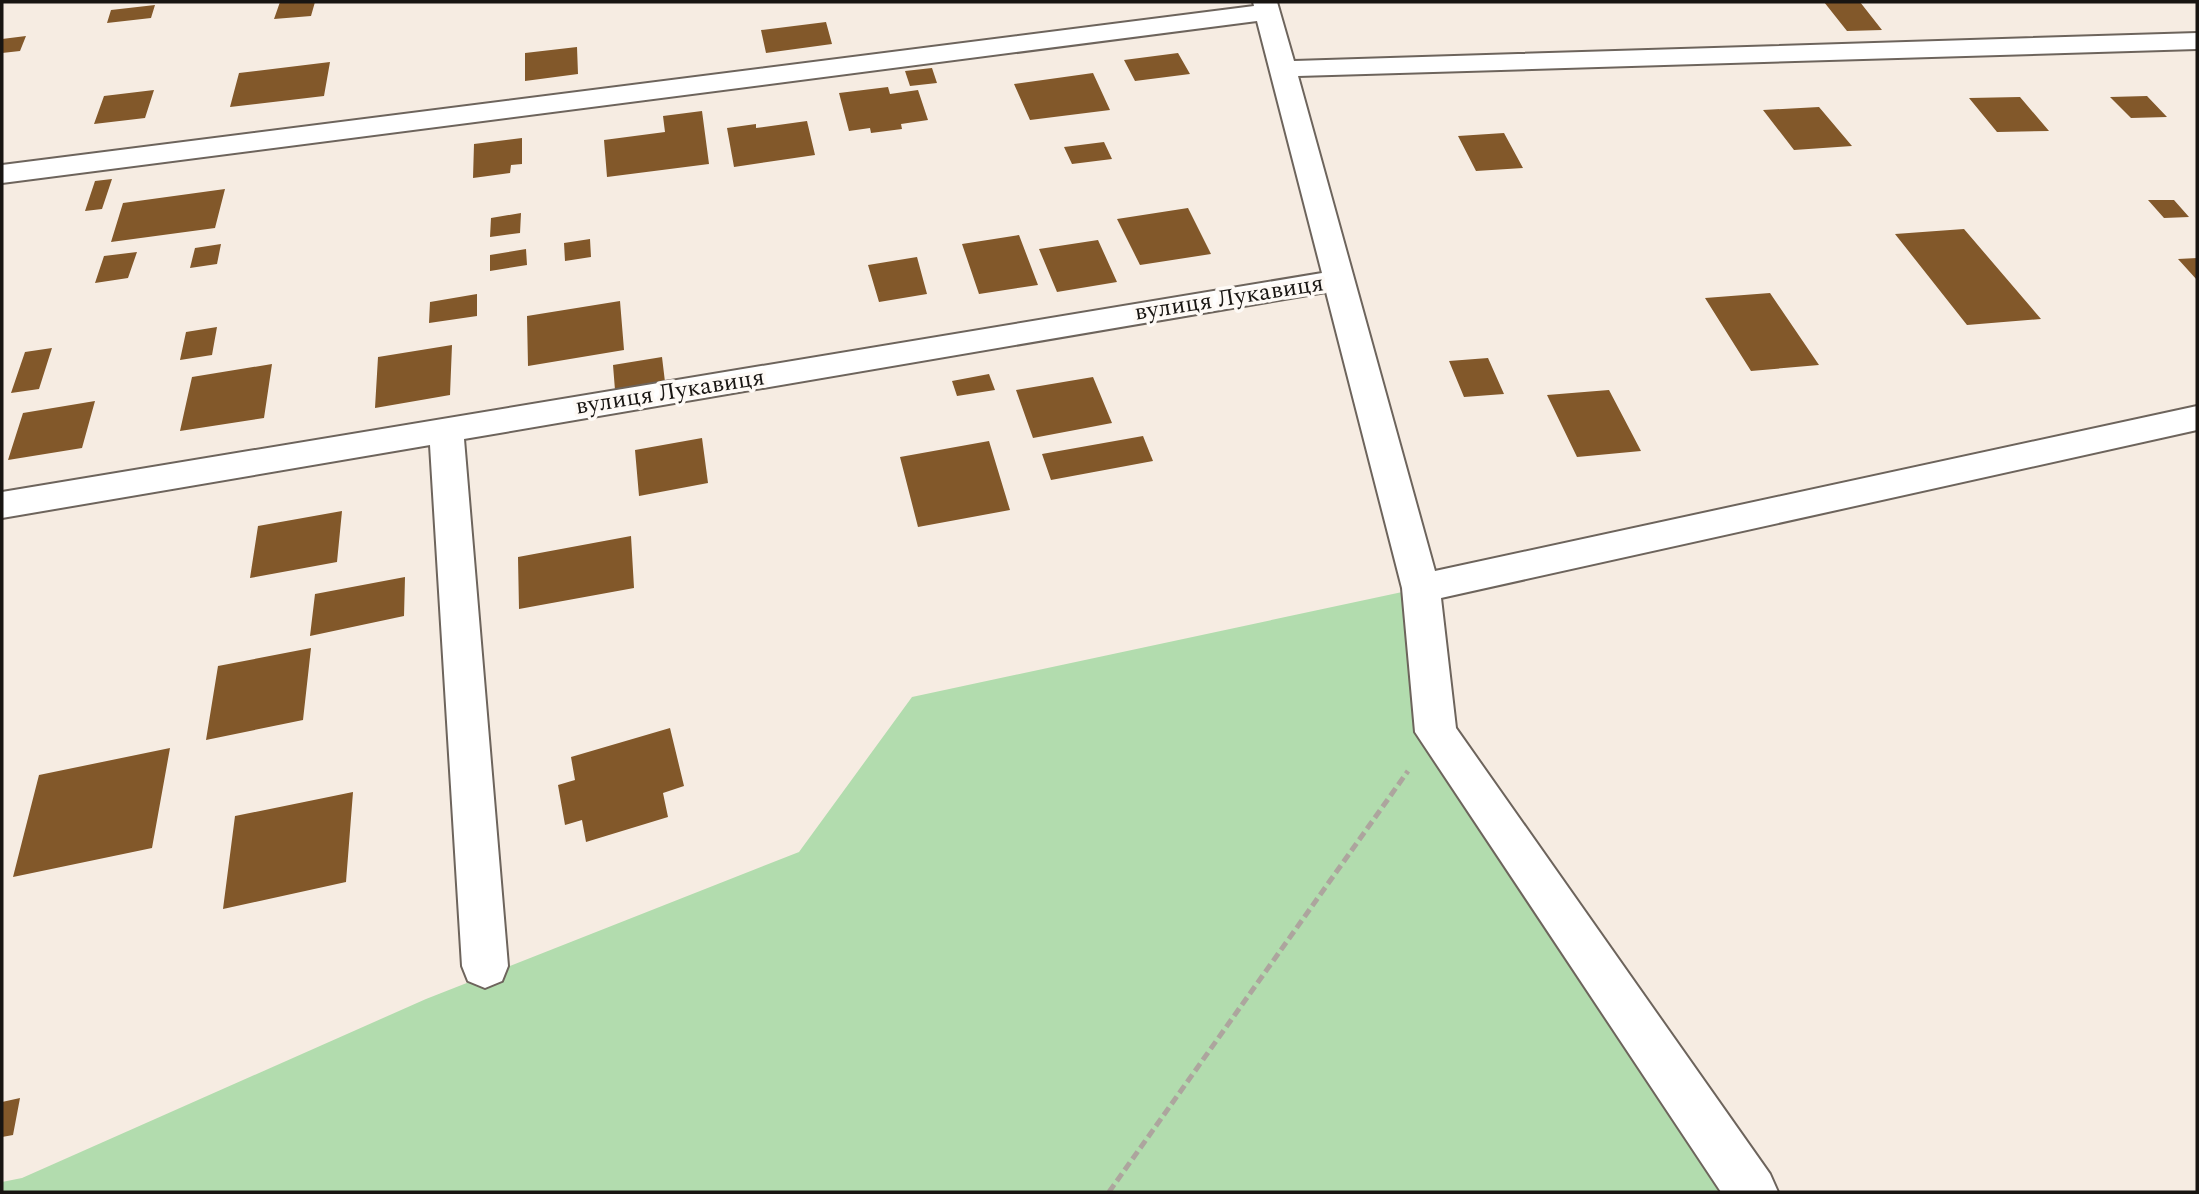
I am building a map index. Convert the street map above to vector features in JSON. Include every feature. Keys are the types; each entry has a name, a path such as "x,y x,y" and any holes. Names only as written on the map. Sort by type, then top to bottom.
{"street":[{"name":"вулиця Лукавиця","path":"1266,7 1421,588 1436,732"},
{"path":"2,174 1266,7"},
{"path":"1282,69 2197,41"},
{"name":"вулиця Лукавиця","path":"2,505 1338,280"},
{"path":"1421,588 2197,418"},
{"path":"446,429 485,966"},
{"path":"1436,732 1752,1192"}],"path":[{"path":"1109,1192 1436,732"}],"green space":[{"path":"1421,588 1436,732 1752,1192 2,1192 2,1182 22,1178 426,999 799,852 912,697"}],"building":[{"path":"280,2 315,2 311,16 274,19"},
{"path":"1824,2 1860,2 1882,30 1847,31"},
{"path":"155,5 151,18 107,23 111,10"},
{"path":"826,22 832,44 766,53 761,30"},
{"path":"26,36 20,51 2,53 2,39"},
{"path":"577,47 578,74 525,81 525,53"},
{"path":"1178,53 1190,74 1135,81 1124,60"},
{"path":"330,62 324,96 230,107 239,73"},
{"path":"932,68 937,83 910,86 905,71"},
{"path":"1093,73 1110,110 1030,120 1014,84"},
{"path":"888,87 890,94 918,90 928,120 901,124 902,129 871,133 870,128 849,131 839,93"},
{"path":"154,90 145,118 94,124 104,96"},
{"path":"2147,96 2167,117 2131,118 2110,97"},
{"path":"2020,97 2049,131 1997,132 1969,98"},
{"path":"1819,107 1852,146 1794,150 1763,110"},
{"path":"702,111 709,164 607,177 604,140 665,132 663,116"},
{"path":"807,121 815,155 734,167 727,128 756,124 756,128"},
{"path":"1504,133 1523,168 1476,171 1458,136"},
{"path":"522,138 522,164 511,165 510,173 473,178 474,144"},
{"path":"1104,142 1112,159 1072,164 1064,147"},
{"path":"112,179 102,209 85,211 95,181"},
{"path":"225,189 215,228 111,242 123,203"},
{"path":"2148,200 2174,200 2189,217 2164,218"},
{"path":"1188,208 1211,254 1140,265 1117,219"},
{"path":"521,213 520,233 490,237 491,218"},
{"path":"1964,229 2041,319 1967,325 1895,234"},
{"path":"1019,235 1038,285 979,294 962,244"},
{"path":"590,239 591,257 565,261 564,243"},
{"path":"1098,240 1117,282 1057,292 1039,249"},
{"path":"221,244 217,264 190,268 195,248"},
{"path":"526,249 527,265 490,271 490,255"},
{"path":"137,252 128,278 95,283 104,256"},
{"path":"917,257 927,294 879,302 868,265"},
{"path":"2197,258 2197,280 2178,259"},
{"path":"1770,293 1819,365 1751,371 1705,298"},
{"path":"477,294 477,316 429,323 430,302"},
{"path":"620,301 624,350 528,366 527,316"},
{"path":"217,327 212,355 180,360 186,332"},
{"path":"452,345 450,395 375,408 378,357"},
{"path":"52,348 39,389 11,393 25,352"},
{"path":"662,357 665,382 615,390 613,365"},
{"path":"1488,358 1504,394 1464,397 1449,361"},
{"path":"272,364 264,418 180,431 192,377"},
{"path":"989,374 995,390 957,396 952,381"},
{"path":"1093,377 1112,423 1033,438 1016,390"},
{"path":"1609,390 1641,451 1577,457 1547,395"},
{"path":"95,401 82,448 8,460 23,413"},
{"path":"1143,436 1153,461 1051,480 1042,454"},
{"path":"702,438 708,483 639,496 635,450"},
{"path":"989,441 1010,510 918,527 900,457"},
{"path":"342,511 337,562 250,578 258,526"},
{"path":"631,536 634,588 519,609 518,557"},
{"path":"405,577 404,616 310,636 315,594"},
{"path":"311,648 303,720 206,740 218,666"},
{"path":"670,728 684,786 663,793 668,817 586,842 582,820 565,825 558,785 575,780 571,757"},
{"path":"170,748 152,848 13,877 39,775"},
{"path":"353,792 346,882 223,909 235,816"},
{"path":"20,1098 13,1135 2,1137 2,1102"}]}
